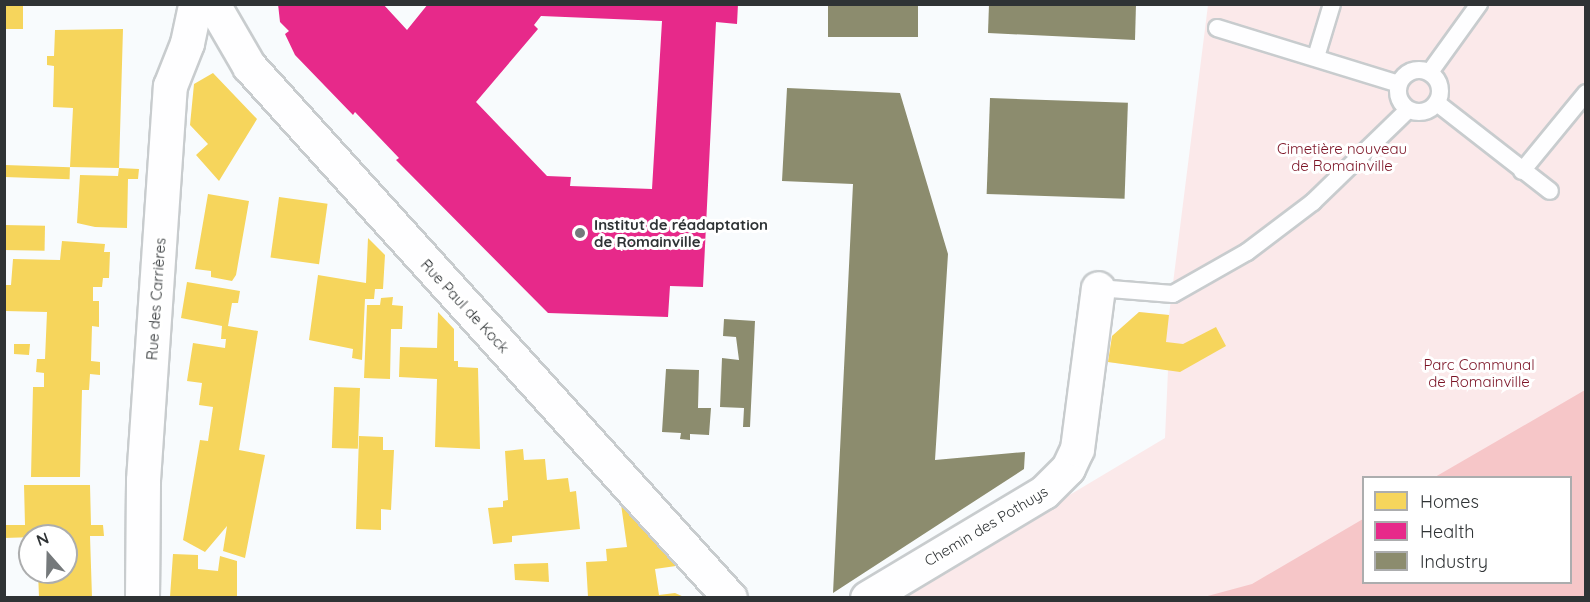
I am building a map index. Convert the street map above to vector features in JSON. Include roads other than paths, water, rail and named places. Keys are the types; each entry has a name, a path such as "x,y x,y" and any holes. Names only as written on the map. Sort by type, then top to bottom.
{"street":[{"name":"Rue des Carrières","path":"142,597 143,480 170,86 187,43 195,4"},
{"name":"Rue Paul de Kock","path":"213,4 249,66 730,597"},
{"name":"Chemin des Pothuys","path":"867,597 1044,492 1068,468 1077,449 1098,288"}],"lane":[{"path":"1316,57 1332,4"},
{"path":"1430,72 1479,4"},
{"path":"1217,28 1399,84"},
{"path":"1412,71 1430,72 1441,87 1437,103 1421,112 1408,110 1399,98 1399,84 1412,71"},
{"path":"1522,171 1586,93"},
{"path":"1437,103 1550,191"},
{"path":"1098,288 1173,294 1232,261 1313,202 1408,110"}],"place":[{"name":"Institut de réadaptation de Romainville","path":"580,233"}],"park label":[{"name":"Cimetière nouveau de Romainville","path":"1342,156"},
{"name":"Parc Communal de Romainville","path":"1479,372"}]}
